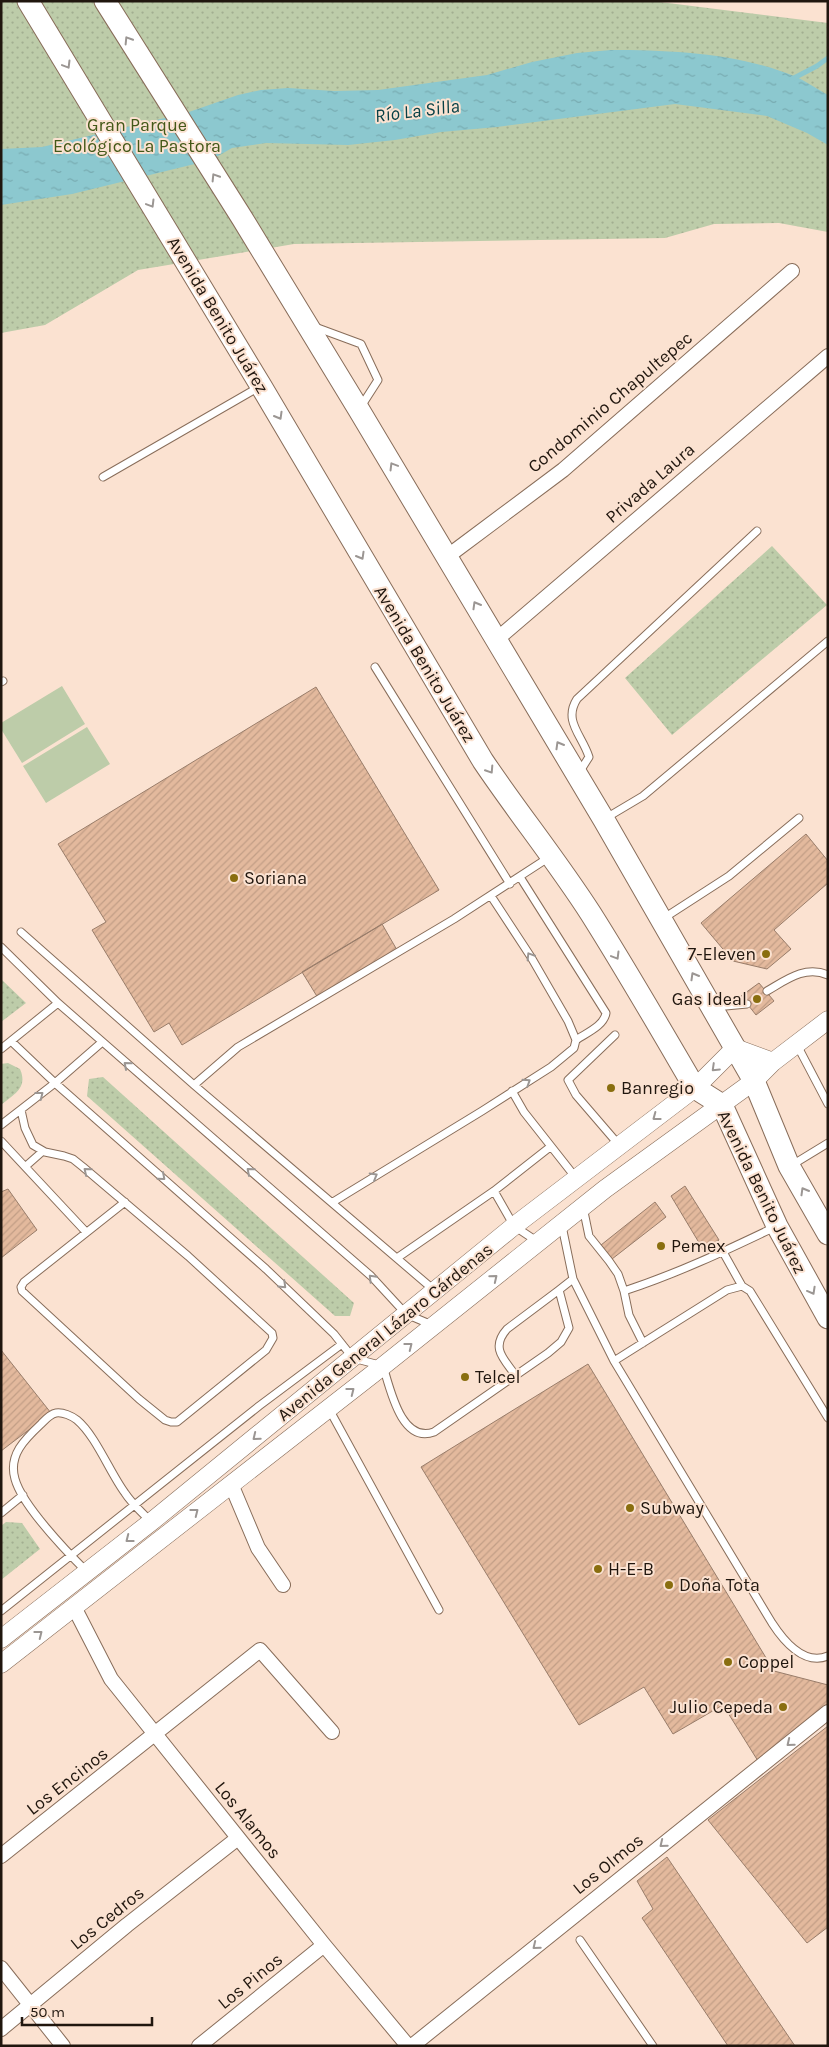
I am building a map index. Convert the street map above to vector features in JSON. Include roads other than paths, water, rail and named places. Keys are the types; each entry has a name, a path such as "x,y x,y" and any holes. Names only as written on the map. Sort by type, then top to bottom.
{"main road":[{"name":"Avenida Benito Juárez","path":"28,1 261,386 483,761 591,914 695,1088 722,1106 776,1226 828,1318"},
{"name":"Avenida Benito Juárez","path":"105,1 242,218 448,556 604,820 754,1081 789,1166 825,1224"}],"street":[{"name":"Condominio Chapultepec","path":"448,556 563,470 792,271"},
{"name":"Privada Laura","path":"496,640 828,356"},
{"name":"Avenida General Lázaro Cárdenas","path":"1,1664 435,1326 562,1223 722,1106 754,1081 773,1062 828,1020"},
{"name":"Avenida General Lázaro Cárdenas","path":"1,1639 151,1522 318,1387 348,1351 406,1314 514,1226 695,1088 735,1048"},
{"path":"735,1048 773,1062"},
{"path":"275,1450 264,1458 264,1450 268,1444 318,1387"},
{"path":"232,1484 258,1548 283,1585"},
{"name":"Los Alamos","path":"74,1607 111,1679 324,1945 410,2046"},
{"name":"Los Encinos","path":"1,1856 260,1650 332,1732"},
{"name":"Los Olmos","path":"410,2046 828,1712"},
{"name":"Los Cedros","path":"1,2029 127,1925 238,1838"},
{"name":"Los Pinos","path":"199,2046 324,1945"},
{"path":"1,1968 64,2046"}],"lane":[{"path":"306,324 360,344 378,380 359,410"},
{"path":"103,477 261,386"},
{"path":"572,766 582,768 589,757 571,719 572,708 577,699 757,531"},
{"path":"604,820 643,796 828,641"},
{"path":"375,667 510,884"},
{"path":"661,919 729,876 799,818"},
{"path":"194,1085 245,1043 491,896 551,856"},
{"path":"520,877 606,1013 605,1019 576,1040"},
{"path":"333,1202 512,1092 567,1055 574,1048 576,1040 568,1021 531,957 491,896"},
{"path":"21,932 194,1085 434,1290"},
{"path":"1,947 101,1043 371,1276 406,1314 435,1326"},
{"path":"767,992 808,971 819,972 828,976"},
{"path":"1,1049 58,1003"},
{"path":"712,1008 747,1004"},
{"path":"615,1035 568,1080 576,1095 619,1146"},
{"path":"11,1041 55,1083 266,1268 334,1334 348,1351 383,1366 396,1409 411,1428 422,1434 434,1432 548,1353 567,1335 568,1322 559,1290"},
{"path":"1,1125 55,1083 101,1043"},
{"path":"796,1045 828,1104"},
{"path":"512,1092 550,1147 576,1178"},
{"path":"21,1110 30,1140 34,1145 43,1151 73,1159 125,1202 266,1326 274,1338 266,1350 177,1422 165,1420 139,1399 22,1291 21,1286 24,1282 125,1202"},
{"path":"1,1141 86,1232"},
{"path":"789,1166 828,1143"},
{"path":"397,1258 494,1191 550,1147"},
{"path":"26,1166 43,1151"},
{"path":"494,1191 514,1226 538,1242"},
{"path":"583,1207 589,1236 618,1274 624,1291 628,1315 643,1343"},
{"path":"562,1223 572,1279 614,1361 782,1639 800,1653 812,1658 828,1656"},
{"path":"624,1291 663,1278 776,1226"},
{"path":"723,1252 742,1286 750,1291 828,1418"},
{"path":"516,1376 502,1358 499,1350 500,1337 507,1329 572,1279"},
{"path":"614,1361 727,1290 742,1286"},
{"path":"1,1611 259,1406 348,1351"},
{"path":"328,1408 439,1610"},
{"path":"87,1572 70,1555 17,1486 14,1473 15,1455 28,1435 47,1418 56,1413 66,1414 77,1419 86,1429 125,1494 151,1522"},
{"path":"1,1512 23,1495"},
{"path":"580,1940 653,2046"}],"water":[{"name":"Río La Silla","path":"611,50 704,54 750,62 794,76 828,95 828,145 807,133 767,116 675,104 348,145 266,143 232,148 211,160 72,194 1,205 1,149 42,147 186,113 238,95 261,90 288,88 334,91 378,90 487,75 532,62 577,53"}],"waterway":[{"path":"792,79 828,58"}],"place":[{"name":"Soriana","path":"234,878"},
{"name":"7-Eleven","path":"766,954"},
{"name":"Gas Ideal","path":"757,999"},
{"name":"Banregio","path":"611,1088"},
{"name":"Pemex","path":"661,1246"},
{"name":"Telcel","path":"465,1377"},
{"name":"Subway","path":"630,1508"},
{"name":"H-E-B","path":"598,1569"},
{"name":"Doña Tota","path":"669,1585"},
{"name":"Coppel","path":"728,1662"},
{"name":"Julio Cepeda","path":"783,1707"}],"park label":[{"name":"Gran Parque Ecológico La Pastora","path":"137,135"}]}
